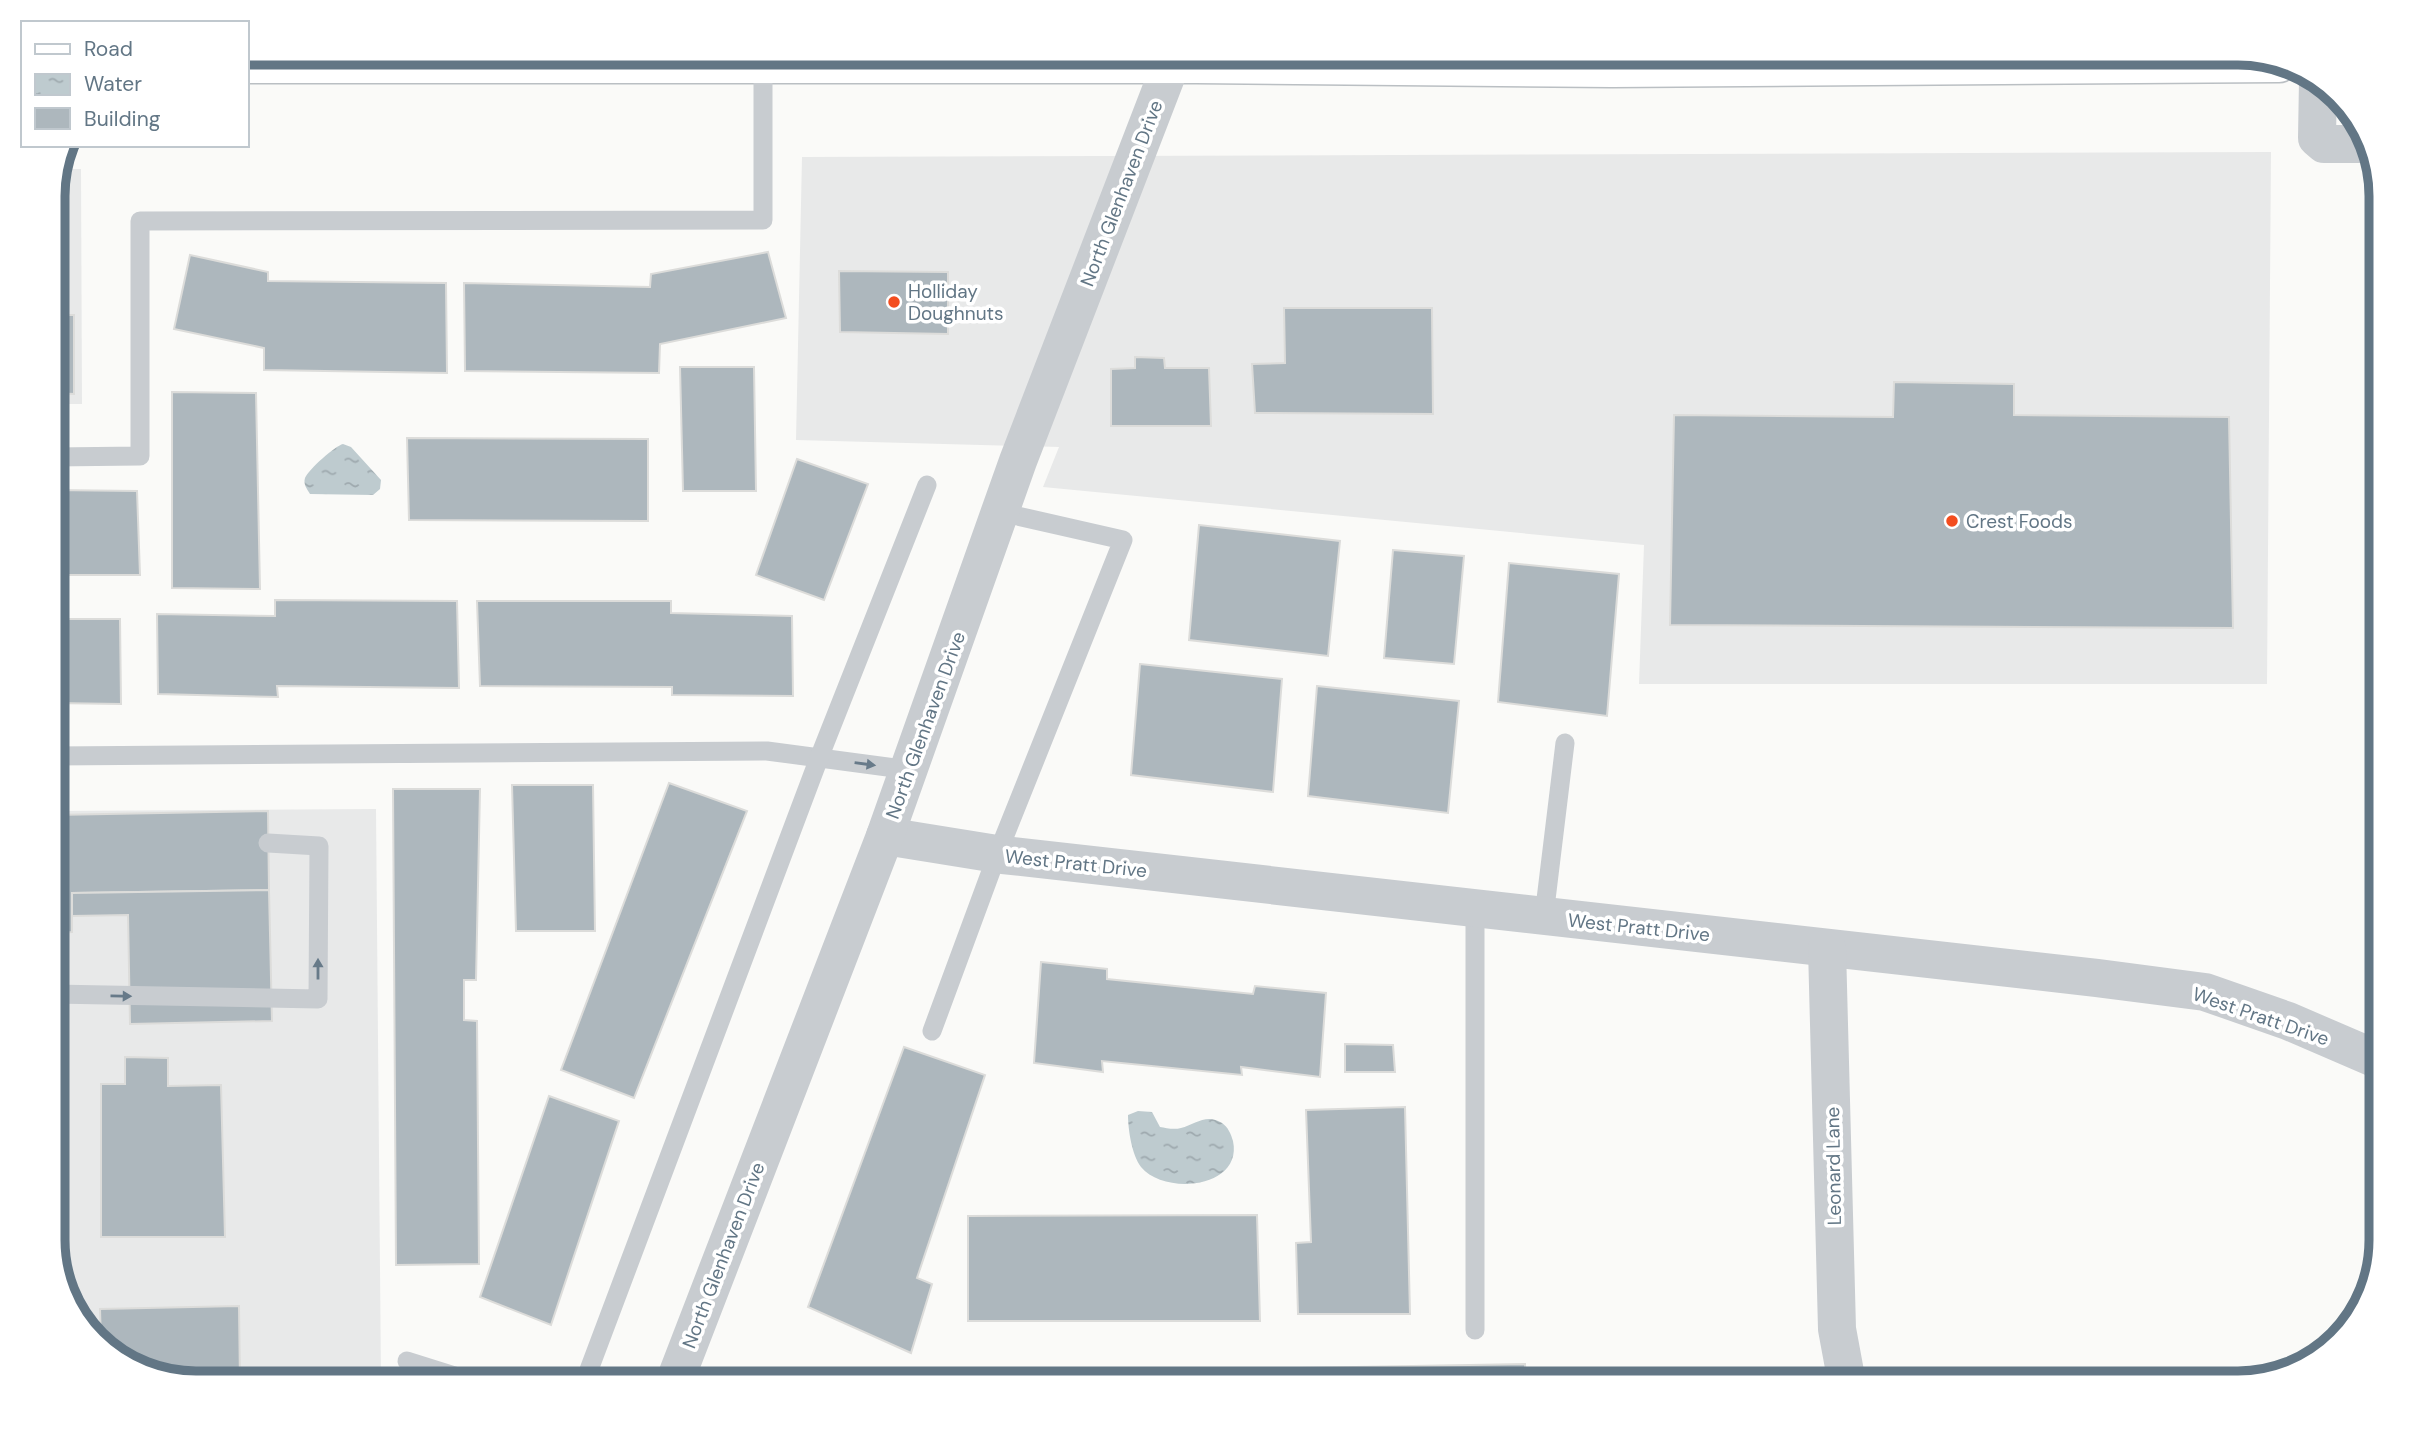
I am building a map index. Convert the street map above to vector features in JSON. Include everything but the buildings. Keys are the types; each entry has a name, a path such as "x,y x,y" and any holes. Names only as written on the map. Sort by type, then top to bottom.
{"street":[{"name":"North Glenhaven Drive","path":"679,1371 886,836 1000,512 1171,65"},
{"path":"2318,92 2318,138 2324,144 2358,144"},
{"name":"West Pratt Drive","path":"886,836 998,855 2205,992 2288,1021 2369,1056"},
{"name":"Leonard Lane","path":"1827,948 1837,1329 1845,1371"}],"lane":[{"path":"65,457 140,456 140,221 763,220 763,65"},
{"path":"589,1371 819,758 927,485"},
{"path":"932,1031 998,855 1123,540 1000,512"},
{"path":"1544,916 1565,743"},
{"path":"65,756 766,751 910,770"},
{"path":"65,994 318,999 319,846 268,843"},
{"path":"1475,908 1475,1330"},
{"path":"407,1361 437,1371"}],"shaded area":[{"path":"2271,152 2267,684 1639,684 1644,545 1043,487 1059,447 796,440 802,157"},
{"path":"68,169 81,169 82,404 65,404 65,187"},
{"path":"376,809 381,1371 195,1371 162,1367 130,1354 116,1344 103,1333 82,1306 69,1274 65,1249 65,811"}],"water":[{"path":"343,444 351,447 381,480 380,489 373,495 310,494 305,482 307,474"},
{"path":"1138,1111 1152,1112 1160,1127 1167,1128 1181,1128 1206,1119 1217,1120 1229,1131 1233,1141 1233,1157 1226,1169 1215,1178 1200,1182 1167,1182 1152,1176 1141,1167 1131,1142 1128,1115"}],"place":[{"name":"Holliday Doughnuts","path":"894,302"},
{"name":"Crest Foods","path":"1952,521"}]}
